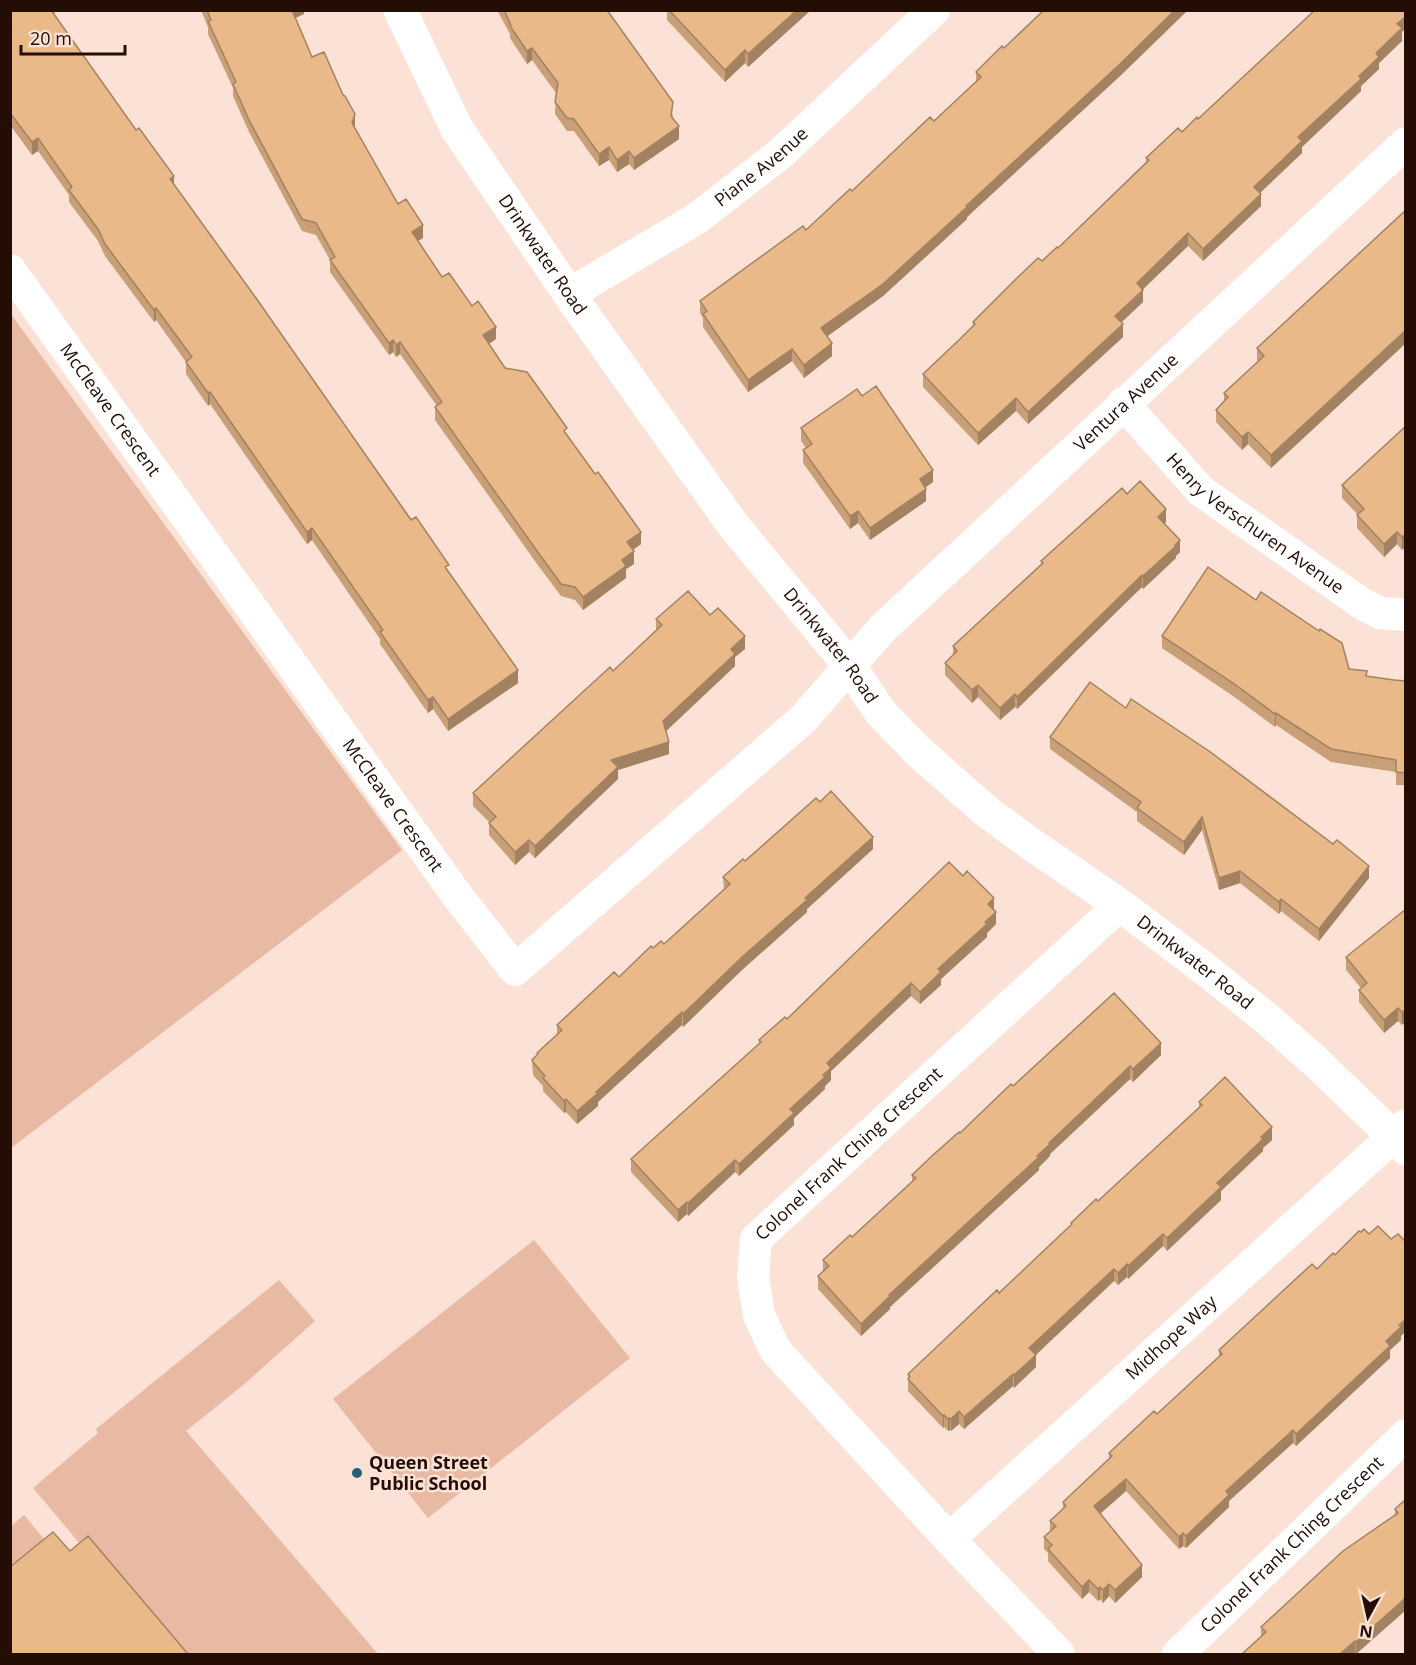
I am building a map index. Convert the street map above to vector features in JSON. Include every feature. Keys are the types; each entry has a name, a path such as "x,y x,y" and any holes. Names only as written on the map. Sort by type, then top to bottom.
{"street":[{"name":"Drinkwater Road","path":"400,10 457,129 568,294 733,525 849,665 881,713 919,752 986,811 1120,905 1201,966 1266,1018 1401,1136"},
{"name":"Piane Avenue","path":"568,294 696,219 780,154 934,10"},
{"name":"Ventura Avenue","path":"849,665 883,628 1406,143"},
{"name":"McCleave Crescent","path":"10,270 456,894 516,970 803,719 849,665"},
{"name":"Henry Verschuren Avenue","path":"1124,403 1201,491 1360,603 1380,613 1406,615"},
{"name":"Colonel Frank Ching Crescent","path":"1059,1654 949,1539 775,1350 757,1306 753,1277 756,1239 1120,905"},
{"name":"Midhope Way","path":"949,1539 1401,1136"},
{"name":"Colonel Frank Ching Crescent","path":"1178,1654 1406,1435"}],"shaded area":[{"path":"10,313 402,850 11,1148 10,1148"},
{"path":"534,1240 630,1358 428,1518 333,1399"},
{"path":"279,1280 315,1321 242,1386 186,1431 378,1654 173,1654 33,1488 98,1433 96,1429"},
{"path":"24,1515 53,1550 11,1586 11,1526"}],"building":[{"path":"10,10 51,10 136,130 139,128 174,176 170,179 411,520 416,517 449,565 445,567 518,670 448,719 433,697 428,700 380,632 383,630 312,528 307,532 210,392 208,393 186,362 192,357 105,244 98,229 69,190 72,187 38,138 32,142 10,113"},
{"path":"207,10 292,10 312,57 324,52 343,95 355,114 352,123 398,204 406,199 423,225 412,232 442,277 449,273 472,306 478,301 496,327 483,335 505,368 527,372 567,428 564,431 595,474 598,472 641,532 627,542 634,551 622,560 626,566 583,597 575,587 561,584 435,407 442,402 400,342 396,345 393,340 389,343 330,260 335,257 316,223 302,219 249,120 233,84 236,82 208,21 211,20"},
{"path":"504,10 607,10 673,102 671,116 679,126 634,158 629,151 617,160 609,147 599,154 574,119 567,118 555,102 558,83 532,48 527,51 510,26"},
{"path":"669,10 797,10 748,54 745,50 725,70"},
{"path":"1044,10 1175,10 883,284 821,328 832,343 804,365 792,349 748,380 703,314 707,311 700,301 803,226 806,230 850,189 852,191 930,117 934,121 981,77 976,72"},
{"path":"1315,10 1406,10 1406,16 1397,24 1402,28 1376,53 1379,57 1359,76 1361,79 1298,137 1302,141 1254,187 1261,194 1203,249 1188,233 1137,283 1143,290 1115,316 1123,324 1028,412 1016,398 978,433 923,374 975,324 973,322 1018,277 1038,258 1042,261 1058,248 1149,160 1146,158 1178,128 1182,132 1197,117 1198,119"},
{"path":"1406,210 1406,330 1271,455 1248,432 1242,437 1216,410 1228,397 1224,393 1264,356 1257,348"},
{"path":"876,386 933,470 920,479 926,489 870,528 858,511 850,516 803,450 812,444 801,428 857,389 862,396"},
{"path":"1406,426 1406,534 1402,537 1397,532 1384,544 1357,515 1364,509 1342,485"},
{"path":"1140,481 1166,509 1158,517 1180,540 1176,546 1142,575 1017,697 1015,694 1000,708 978,685 972,690 945,663 957,651 953,646 1043,563 1041,561 1122,488 1127,494"},
{"path":"1208,567 1256,600 1261,592 1319,631 1320,629 1342,643 1349,669 1367,671 1366,676 1406,681 1406,773 1396,772 1396,760 1331,749 1275,714 1162,636"},
{"path":"688,591 710,615 718,608 745,636 731,649 735,654 663,721 669,742 611,760 618,767 535,846 529,840 515,852 489,823 496,817 473,793 610,667 613,671 662,625 656,619"},
{"path":"1090,682 1126,708 1131,699 1209,751 1333,844 1337,840 1369,866 1319,929 1281,899 1279,902 1240,871 1219,878 1202,817 1184,842 1137,808 1141,802 1050,737"},
{"path":"831,791 873,837 577,1111 566,1099 564,1101 543,1078 545,1076 532,1060 562,1030 557,1025 614,972 619,977 651,946 653,948 661,941 664,944 730,884 723,877 743,859 745,861 816,798 820,802"},
{"path":"949,862 963,876 967,871 994,898 988,904 996,912 985,922 987,924 938,969 941,972 920,992 911,983 827,1063 831,1068 823,1075 825,1077 790,1109 794,1113 739,1164 735,1160 678,1210 631,1159 761,1042 759,1040 785,1017 787,1019"},
{"path":"1406,909 1406,1010 1402,1012 1398,1008 1384,1020 1359,990 1367,983 1346,957"},
{"path":"1114,993 1161,1043 1133,1069 1130,1066 1049,1143 1037,1156 1039,1157 889,1295 861,1324 818,1276 829,1266 823,1260 850,1235 852,1237 916,1178 912,1175 933,1155 960,1133 1011,1084 1013,1086"},
{"path":"1225,1077 1272,1127 1261,1137 1263,1139 1217,1183 1221,1187 1167,1238 1163,1234 1118,1273 1114,1269 1029,1348 1036,1355 1014,1375 964,1417 959,1411 951,1419 943,1416 908,1379 910,1377 908,1374 997,1290 999,1293 1096,1199 1098,1201 1202,1105 1199,1102"},
{"path":"1378,1226 1391,1239 1398,1234 1406,1242 1406,1319 1386,1341 1390,1346 1296,1434 1293,1430 1226,1491 1229,1495 1186,1536 1183,1533 1179,1537 1126,1479 1094,1506 1142,1565 1115,1590 1109,1584 1103,1590 1100,1587 1098,1589 1089,1580 1082,1587 1048,1549 1052,1545 1044,1537 1056,1526 1050,1521 1066,1506 1063,1502 1112,1456 1109,1453 1154,1411 1157,1414 1222,1354 1219,1350 1312,1264 1317,1269 1359,1231 1364,1229 1369,1234"},
{"path":"1406,1499 1406,1597 1400,1603 1340,1654 1242,1654 1266,1632 1261,1627 1343,1551 1398,1513 1395,1509"},
{"path":"53,1532 70,1551 88,1536 188,1654 10,1654 10,1567"}],"place":[{"name":"Queen Street Public School","path":"357,1473"}]}
